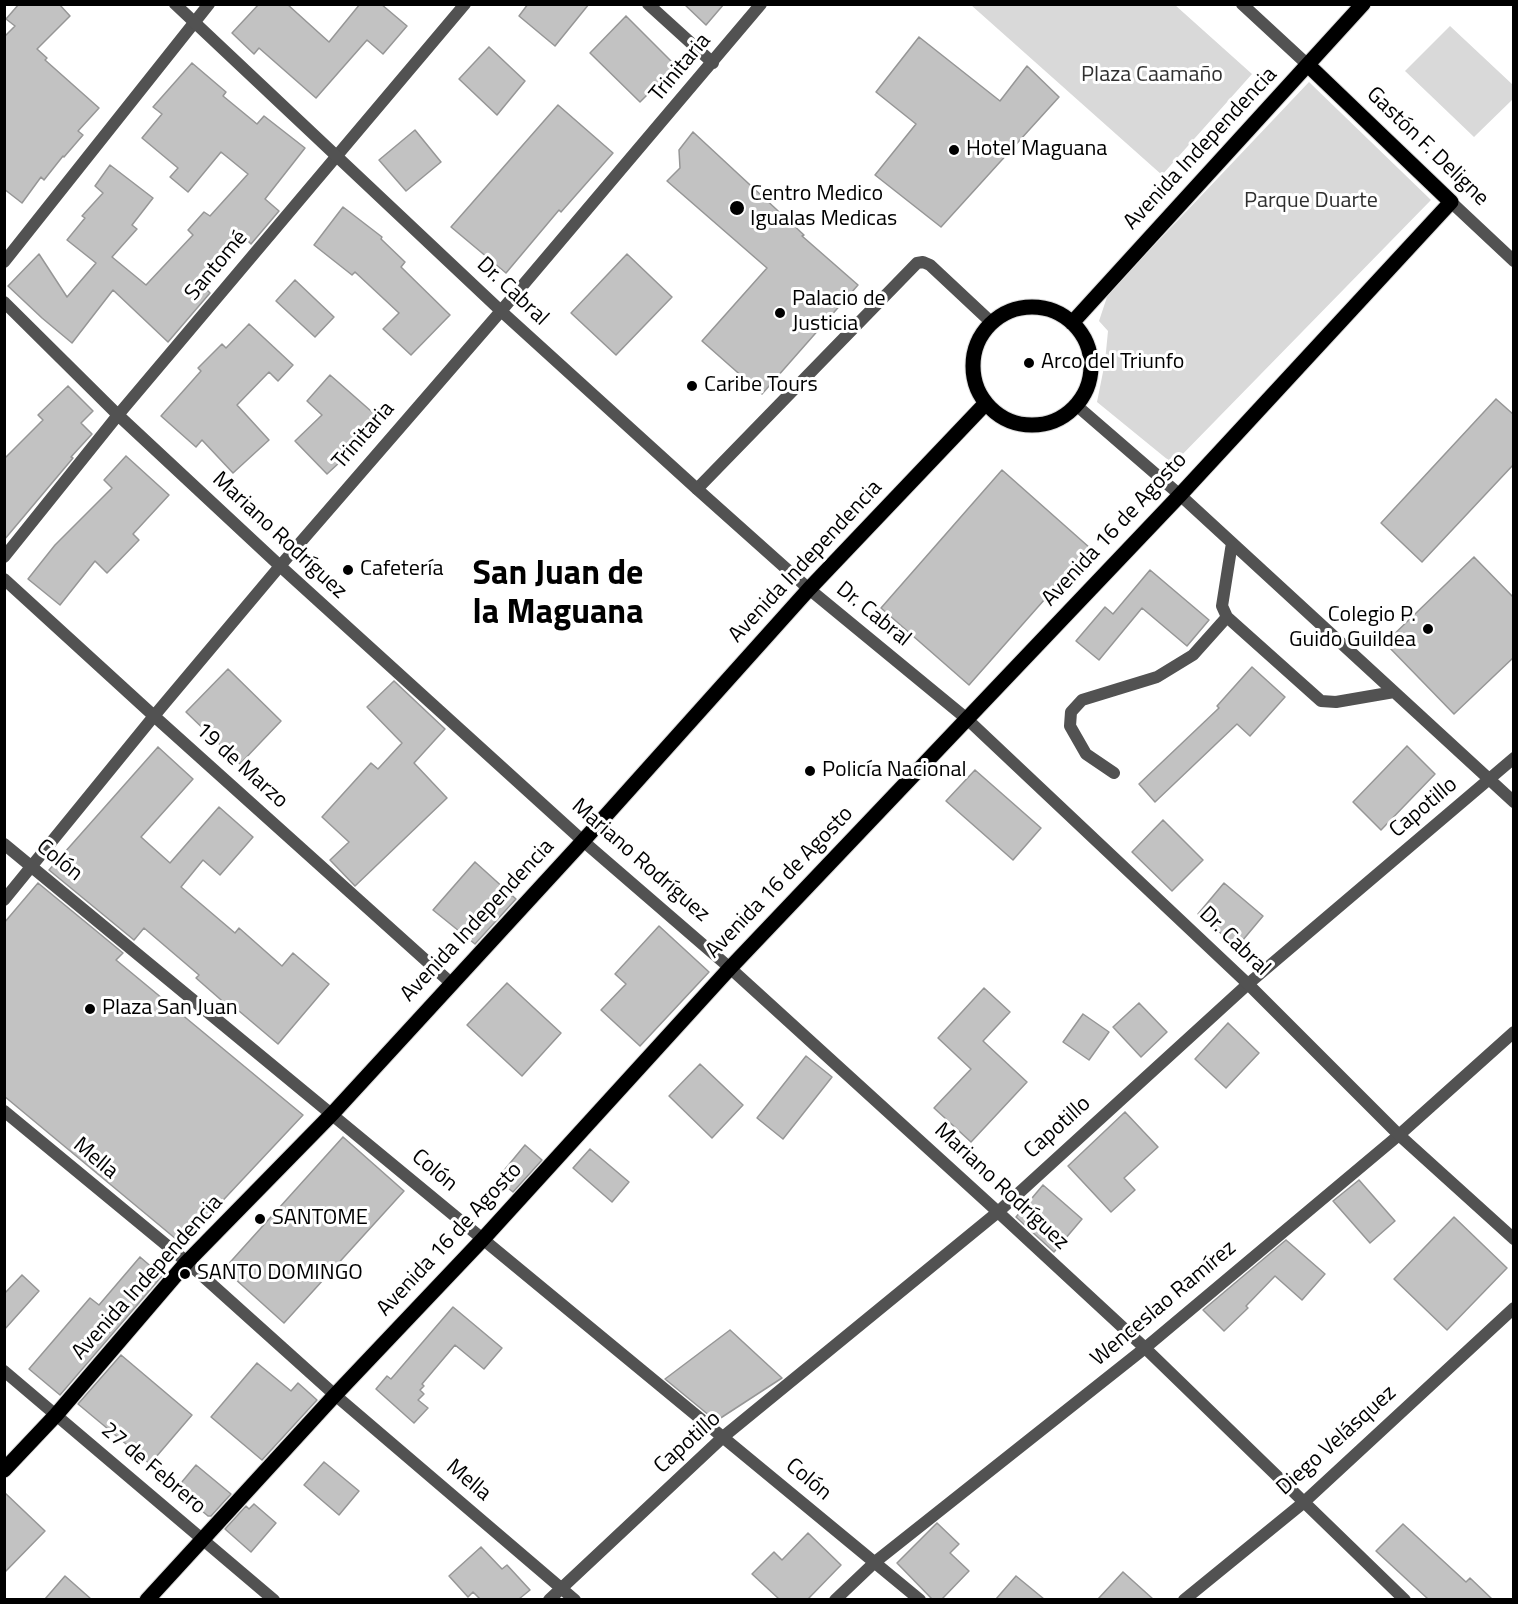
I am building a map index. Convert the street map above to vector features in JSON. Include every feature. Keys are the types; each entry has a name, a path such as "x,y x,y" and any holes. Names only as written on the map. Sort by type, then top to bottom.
{"main road":[{"name":"Avenida Independencia","path":"1072,322 1309,66 1363,4"},
{"name":"Gastón F. Deligne","path":"1309,66 1451,202"},
{"name":"Avenida 16 de Agosto","path":"147,1599 483,1239 730,968 1180,495 1451,202"},
{"path":"1041,307 1058,313 1072,322 1084,337 1090,354 1091,372 1086,389 1076,405 1060,418 1041,424 1020,424 1001,416 986,403 977,388 973,371 975,353 981,337 992,323 1006,313 1023,308 1041,307"},
{"name":"Avenida Independencia","path":"4,1470 56,1414 187,1262 333,1113 583,841 808,590 986,403"}],"street":[{"name":"Dr. Cabral","path":"175,4 501,311 808,590 967,719 1248,984 1399,1135 1514,1239"},
{"path":"4,262 210,4"},
{"name":"Santomé","path":"4,557 118,415 465,4"},
{"path":"648,4 713,63"},
{"name":"Trinitaria","path":"4,900 279,566 501,311 761,4"},
{"path":"1242,4 1309,66"},
{"name":"Gastón F. Deligne","path":"1451,202 1514,261"},
{"path":"697,489 917,262 930,265 992,323"},
{"name":"Mariano Rodríguez","path":"4,302 118,415 279,566 583,841 730,968 1145,1348 1405,1599"},
{"path":"1076,405 1180,495 1514,802"},
{"path":"1232,543 1222,606 1227,617 1321,701 1336,702 1394,692"},
{"name":"19 de Marzo","path":"4,579 452,983"},
{"path":"1114,773 1086,754 1070,726 1071,712 1082,700 1157,677 1193,655 1227,617"},
{"name":"Capotillo","path":"549,1599 723,1437 998,1212 1248,984 1514,758"},
{"name":"Colón","path":"4,844 920,1599"},
{"name":"Wenceslao Ramírez","path":"835,1599 875,1562 1145,1348 1399,1135 1514,1032"},
{"name":"Mella","path":"4,1111 187,1262 335,1395 575,1599"},
{"name":"Diego Velásquez","path":"1185,1599 1303,1503 1514,1308"},
{"name":"27 de Febrero","path":"4,1371 274,1599"}],"green space":[{"name":"Plaza Caamaño","path":"971,5 1175,5 1252,74 1162,175"},
{"path":"1450,26 1513,85 1513,99 1474,137 1405,71"},
{"name":"Parque Duarte","path":"1309,82 1431,200 1173,464 1097,402 1108,331 1099,321 1108,294"}],"building":[{"path":"19,4 59,4 70,16 37,49 47,58 45,60 99,108 78,131 83,135 44,180 41,177 22,203 4,189 4,37 15,26 6,19"},
{"path":"259,4 287,4 329,42 360,4 381,4 407,26 383,54 367,40 316,98 259,48 254,54 232,33"},
{"path":"528,4 589,4 555,46 519,16"},
{"path":"684,4 724,4 706,25"},
{"path":"626,16 676,66 640,102 590,53"},
{"name":"Hotel Maguana","path":"919,37 1000,101 1027,66 1059,97 941,227 875,175 916,124 876,92"},
{"path":"489,47 525,81 497,115 459,79"},
{"path":"192,63 226,92 223,96 257,124 264,116 305,148 265,199 279,211 251,244 245,238 201,284 210,293 168,342 113,290 72,343 8,286 39,254 67,297 96,263 67,240 85,218 82,216 103,193 95,186 110,165 153,198 132,225 137,229 112,257 146,285 193,235 188,230 204,212 210,216 248,174 221,152 188,192 170,177 178,168 142,138 162,114 153,107"},
{"path":"558,105 613,153 561,212 559,210 506,273 451,227"},
{"path":"415,130 441,162 406,191 379,160"},
{"name":"Palacio de Justicia","path":"693,132 804,235 802,236 858,285 762,394 702,341 767,268 667,181 680,168 679,150"},
{"path":"343,207 382,237 381,239 405,262 401,267 450,315 411,355 383,329 399,313 355,272 352,275 314,245"},
{"path":"627,254 672,297 616,355 571,313"},
{"path":"295,280 334,317 315,337 276,301"},
{"path":"249,324 293,365 278,381 269,372 237,405 269,440 233,473 202,440 196,447 161,416 201,371 198,368 222,344 226,348"},
{"path":"330,375 380,419 354,449 327,474 295,441 322,415 307,401"},
{"path":"68,386 93,411 81,423 92,434 4,540 4,459 43,420 38,415"},
{"path":"1496,399 1514,415 1514,464 1422,562 1381,523"},
{"path":"126,456 169,495 133,534 139,540 107,573 95,561 60,605 28,579 55,545 112,488 104,480"},
{"path":"1002,470 1090,548 969,685 881,608"},
{"path":"1474,557 1514,598 1514,657 1454,714 1385,643"},
{"path":"1150,570 1209,620 1187,646 1142,608 1099,660 1076,641 1105,607 1113,614"},
{"path":"1252,667 1285,697 1250,736 1237,724 1155,802 1139,784 1219,708 1217,706"},
{"path":"228,669 281,721 240,764 186,712"},
{"path":"394,681 445,729 414,763 447,798 355,886 330,860 349,842 322,817 371,763 378,769 402,743 367,707"},
{"path":"1407,746 1435,774 1381,830 1353,802"},
{"path":"158,747 193,779 141,837 170,863 219,807 253,837 220,875 203,860 181,887 235,933 239,928 282,966 293,953 329,984 278,1044 239,1011 236,1013 196,978 199,975 144,928 134,940 49,870"},
{"path":"975,770 1041,828 1013,860 946,801"},
{"path":"1163,820 1203,860 1172,891 1132,852"},
{"path":"475,862 516,899 475,944 433,910"},
{"name":"Plaza San Juan","path":"38,883 123,953 116,960 303,1115 182,1244 4,1096 4,923"},
{"path":"1224,883 1263,916 1237,947 1198,914"},
{"path":"659,926 709,972 640,1046 601,1010 626,984 615,974"},
{"path":"507,983 561,1033 522,1076 467,1025"},
{"path":"984,988 1010,1012 983,1041 1027,1082 971,1142 934,1108 971,1069 938,1038"},
{"path":"1139,1003 1167,1032 1141,1057 1113,1027"},
{"path":"1083,1014 1109,1032 1089,1060 1063,1042"},
{"path":"1228,1023 1259,1053 1226,1088 1195,1059"},
{"path":"806,1056 832,1077 783,1139 757,1118"},
{"path":"700,1064 743,1105 712,1138 669,1096"},
{"path":"1125,1112 1158,1147 1124,1178 1135,1190 1111,1212 1068,1166"},
{"path":"343,1137 404,1191 284,1323 224,1269"},
{"path":"525,1145 542,1160 513,1192 497,1179"},
{"path":"590,1149 629,1182 612,1202 573,1168"},
{"path":"1359,1180 1395,1221 1370,1243 1333,1201"},
{"path":"1043,1185 1082,1219 1054,1252 1016,1217"},
{"path":"1454,1217 1507,1268 1447,1330 1394,1279"},
{"path":"1286,1240 1325,1274 1302,1300 1275,1276 1246,1306 1248,1308 1224,1331 1203,1310"},
{"path":"140,1257 162,1276 60,1395 29,1369 90,1298 99,1305"},
{"path":"22,1275 39,1291 4,1330 4,1294"},
{"path":"453,1307 502,1348 484,1369 455,1345 422,1384 424,1386 420,1390 424,1394 418,1400 428,1408 414,1423 376,1389 387,1376 391,1379"},
{"path":"730,1330 782,1378 716,1421 665,1379"},
{"path":"121,1355 192,1415 150,1464 78,1404"},
{"path":"257,1363 291,1391 298,1383 317,1400 262,1460 211,1417"},
{"path":"324,1462 359,1491 339,1515 304,1485"},
{"path":"196,1465 231,1494 211,1516 208,1516 176,1489"},
{"path":"4,1492 45,1531 4,1573"},
{"path":"254,1504 276,1523 251,1552 225,1529 246,1506 249,1509"},
{"path":"937,1523 959,1544 950,1553 969,1571 942,1599 932,1599 897,1563"},
{"path":"1403,1524 1466,1582 1470,1578 1492,1599 1428,1599 1376,1551"},
{"path":"808,1533 841,1565 808,1599 779,1599 752,1574 774,1552 782,1560"},
{"path":"481,1547 502,1569 507,1565 530,1590 519,1599 480,1599 473,1592 468,1597 449,1576"},
{"path":"1123,1572 1153,1599 1098,1599"},
{"path":"65,1576 91,1599 45,1599"},
{"path":"1016,1576 1044,1599 996,1599"}],"place":[{"name":"Hotel Maguana","path":"954,150"},
{"name":"Centro Medico Igualas Medicas","path":"737,208"},
{"name":"Palacio de Justicia","path":"780,313"},
{"name":"Arco del Triunfo","path":"1029,363"},
{"name":"Caribe Tours","path":"692,386"},
{"name":"Cafetería","path":"348,570"},
{"name":"Colegio P. Guido Guildea","path":"1428,629"},
{"name":"Policía Nacional","path":"810,771"},
{"name":"Plaza San Juan","path":"90,1009"},
{"name":"SANTOME","path":"260,1219"},
{"name":"SANTO DOMINGO","path":"185,1274"}],"district":[{"name":"San Juan de la Maguana","path":"558,596"}]}
